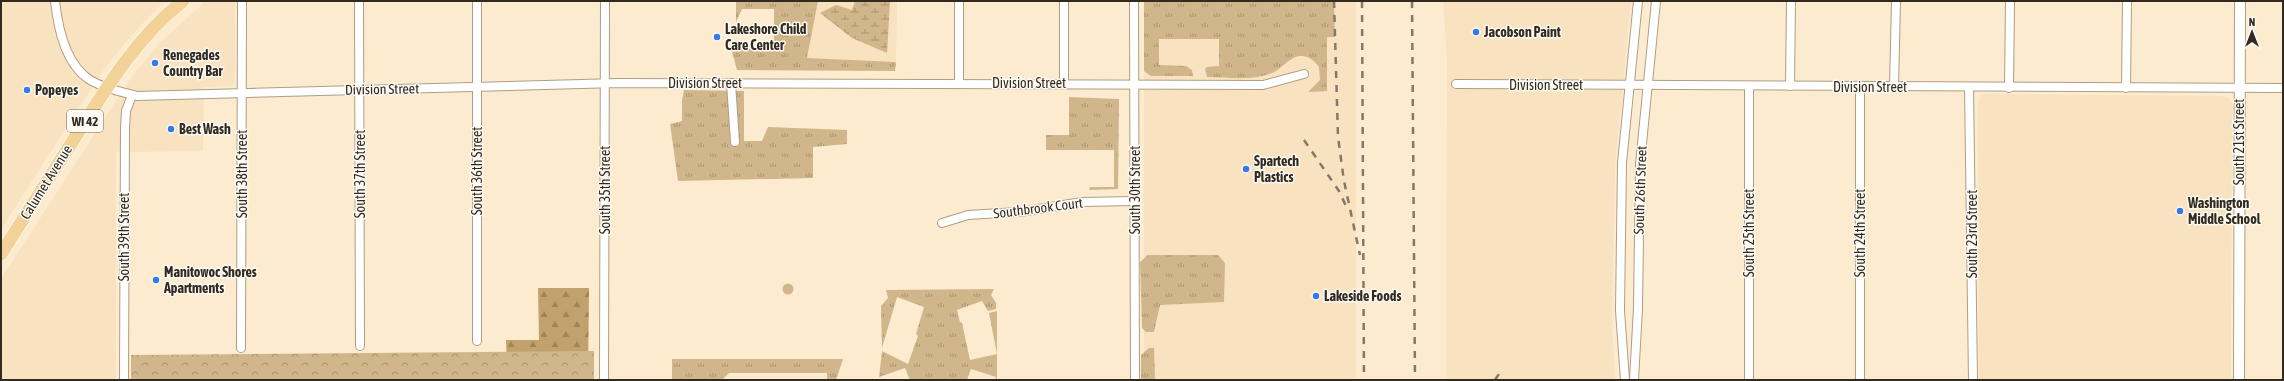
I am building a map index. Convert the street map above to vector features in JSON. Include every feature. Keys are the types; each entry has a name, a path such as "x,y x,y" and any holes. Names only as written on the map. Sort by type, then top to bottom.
{"main road":[{"name":"Calumet Avenue","path":"1,254 107,87 139,44 172,10 184,1"}],"street":[{"path":"55,1 57,22 64,46 77,68 90,80 107,87"},
{"name":"South 38th Street","path":"241,348 242,1"},
{"name":"South 37th Street","path":"359,1 360,346"},
{"name":"South 36th Street","path":"477,1 478,341"},
{"name":"South 35th Street","path":"604,380 606,83 605,1"},
{"path":"959,1 959,84"},
{"path":"1064,1 1064,83"},
{"name":"South 30th Street","path":"1134,1 1135,380"},
{"name":"South 26th Street","path":"1624,380 1620,311 1622,163 1631,86 1638,1"},
{"name":"South 26th Street","path":"1634,380 1638,308 1640,164 1656,1"},
{"path":"1790,86 1791,1"},
{"path":"1894,87 1896,1"},
{"path":"2009,88 2010,1"},
{"path":"2126,88 2127,1"},
{"name":"South 21st Street","path":"2239,380 2240,1"},
{"name":"Division Street","path":"107,87 132,94 160,96 242,92 606,83 1064,83 1264,85 1304,74"},
{"path":"731,83 735,142"},
{"name":"Division Street","path":"1456,84 2009,88 2283,88"},
{"name":"South 25th Street","path":"1749,86 1749,380"},
{"name":"South 24th Street","path":"1860,87 1860,380"},
{"name":"South 23rd Street","path":"1969,87 1973,380"},
{"name":"South 39th Street","path":"124,380 124,128 127,107 132,94"},
{"name":"Southbrook Court","path":"942,223 968,215 1020,212 1082,202 1135,201"}],"shaded area":[{"path":"1,1 165,1 137,29 106,66 1,229"},
{"path":"206,1 235,1 235,72 234,83 231,86 204,87 203,151 116,152 116,380 1,380 1,279 131,78 159,44"},
{"path":"818,1 897,1 896,62 807,58"},
{"path":"1144,1 1356,1 1356,380 1144,380"},
{"path":"1443,1 1631,1 1615,168 1612,324 1615,380 1446,380 1447,59"},
{"path":"1985,94 2223,96 2229,98 2232,104 2231,380 1979,380 1978,105 1980,96"}],"green space":[{"path":"736,1 818,1 807,58 896,62 895,71 737,70 732,52 736,49 774,49 774,9 742,9 736,22"},
{"path":"855,1 890,1 887,53 852,38 820,13 836,5 852,10"},
{"path":"1144,1 1334,1 1335,37 1327,37 1327,91 1308,92 1320,80 1319,67 1312,59 1304,56 1293,58 1277,70 1262,76 1246,78 1207,77 1205,69 1207,67 1219,66 1219,39 1159,39 1159,65 1186,66 1192,70 1193,76 1151,76 1144,71"},
{"path":"684,90 744,91 744,141 762,141 768,127 847,130 847,144 813,147 813,178 678,181 670,124 682,121 682,100"},
{"path":"1069,97 1119,99 1118,189 1089,190 1090,187 1114,187 1114,150 1046,150 1046,135 1069,135"},
{"path":"1148,255 1218,255 1225,263 1224,302 1160,305 1154,332 1146,332 1142,328 1140,262"},
{"path":"788,283 792,285 794,289 792,293 788,295 784,293 782,289 784,285"},
{"path":"538,288 589,288 588,380 507,367 506,340 539,340"},
{"path":"994,289 991,295 996,303 996,309 988,311 982,301 957,310 960,322 962,323 970,360 997,354 997,380 995,380 996,377 971,369 967,380 910,380 905,368 879,377 882,351 908,364 918,336 916,334 924,307 897,297 882,348 881,306 888,298 886,290"},
{"path":"997,311 997,354 989,313"},
{"path":"1149,348 1154,348 1155,380 1141,380 1141,355"},
{"path":"594,351 594,380 131,380 131,355"},
{"path":"672,359 843,359 836,380 827,380 827,373 729,373 722,380 672,380"}],"railway":[{"path":"1334,1 1338,137 1344,181 1360,255"},
{"path":"1362,1 1364,380"},
{"path":"1412,1 1415,380"},
{"path":"1304,140 1339,191 1346,206"},
{"path":"1495,380 1501,371"}],"place":[{"name":"Jacobson Paint","path":"1476,32"},
{"name":"Lakeshore Child Care Center","path":"717,37"},
{"name":"Renegades Country Bar","path":"155,63"},
{"name":"Popeyes","path":"27,90"},
{"name":"Best Wash","path":"171,129"},
{"name":"Spartech Plastics","path":"1246,169"},
{"name":"Washington Middle School","path":"2180,211"},
{"name":"Manitowoc Shores Apartments","path":"156,280"},
{"name":"Lakeside Foods","path":"1316,296"}]}
